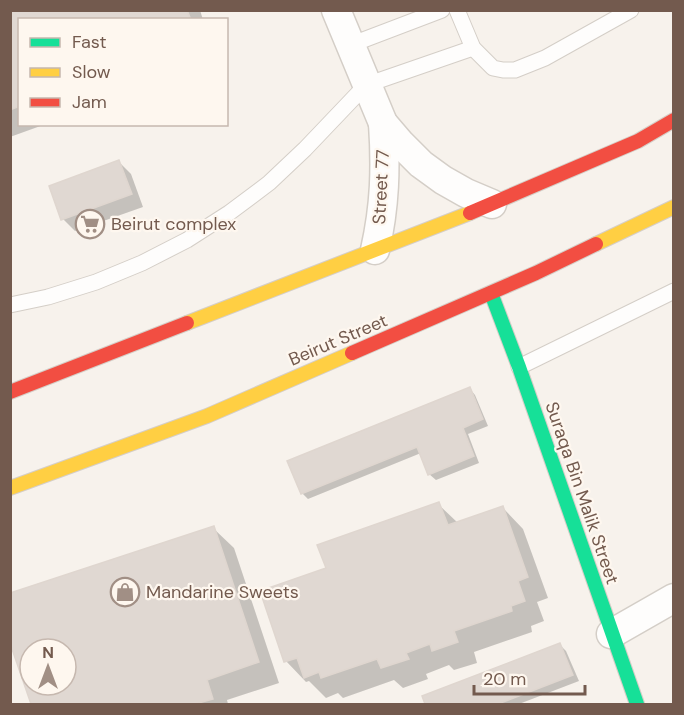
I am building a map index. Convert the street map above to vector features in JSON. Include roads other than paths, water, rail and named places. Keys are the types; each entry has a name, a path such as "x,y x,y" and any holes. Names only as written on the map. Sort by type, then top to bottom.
{"main road":[{"path":"10,392 492,204 638,141 674,120"},
{"name":"Beirut Street","path":"10,488 207,416 536,273 674,207"},
{"name":"Suraqa Bin Malik Street","path":"491,293 637,705"}],"street":[{"name":"Street 77","path":"336,10 383,123 420,164 466,193 492,204"},
{"name":"Street 77","path":"375,250 381,225 385,183 383,123"},
{"path":"611,634 674,598"}],"lane":[{"path":"350,45 442,10"},
{"path":"457,10 473,48 493,68 515,70 545,58 631,10"},
{"path":"10,305 48,297 96,282 142,263 187,240 229,213 269,183 366,85 473,48"},
{"path":"519,367 674,291"}],"place":[{"name":"Beirut complex","path":"90,224"},
{"name":"Mandarine Sweets","path":"125,592"}]}
